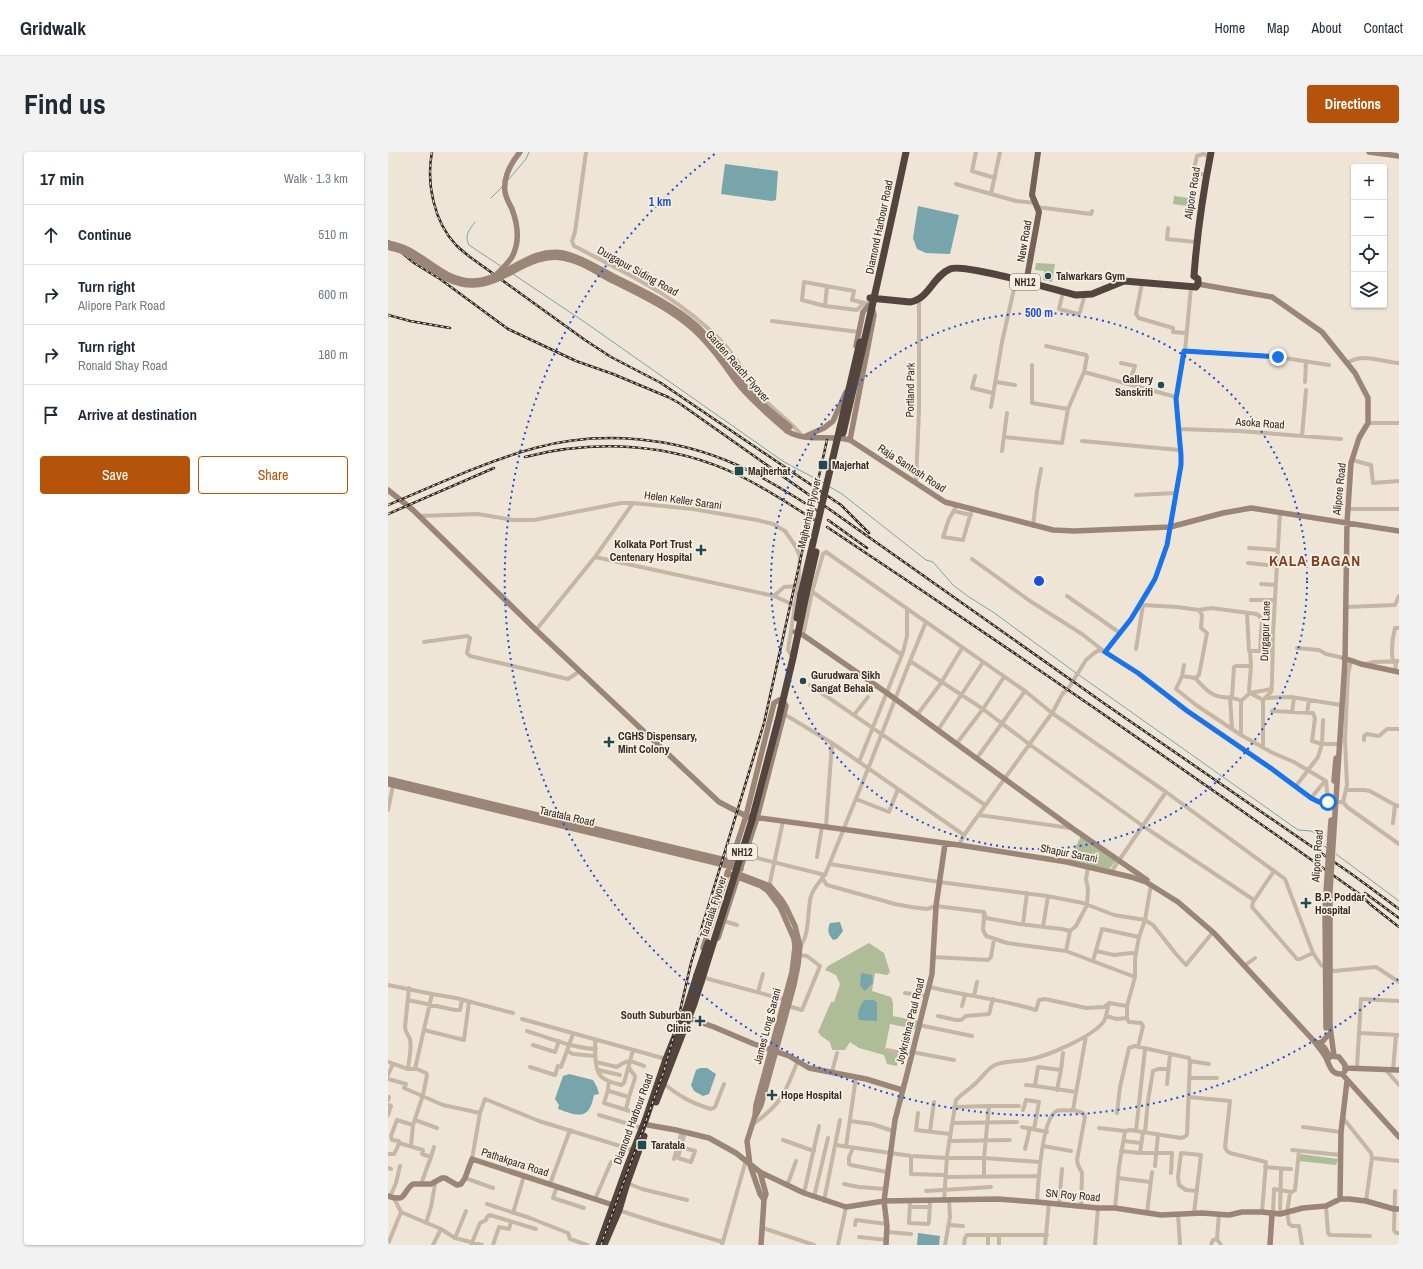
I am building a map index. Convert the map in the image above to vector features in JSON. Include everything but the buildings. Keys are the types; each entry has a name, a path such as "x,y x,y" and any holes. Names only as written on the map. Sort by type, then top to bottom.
{"highway":[{"name":"Diamond Harbour Road","path":"869,303 878,271 902,152"},
{"name":"Diamond Harbour Road","path":"869,303 881,271 906,152"},
{"name":"Alipore Road","path":"1198,284 1198,279 1194,276 1196,242 1210,154"},
{"name":"NH12","path":"919,299 942,273 951,268 974,270 1076,295 1092,294 1124,281 1190,287 1196,287 1198,284"},
{"path":"1190,287 1189,277 1194,276"},
{"path":"869,303 910,302 919,299"},
{"name":"Majherhat Flyover","path":"799,633 862,342 869,303"},
{"name":"NH12","path":"781,700 791,655 799,633"},
{"name":"NH12","path":"781,700 799,633"},
{"name":"Taratala Flyover","path":"691,1003 701,978 752,820 781,700"},
{"name":"Diamond Harbour Road","path":"605,1245 614,1208 633,1150 645,1127 663,1083 691,1003"},
{"name":"Diamond Harbour Road","path":"599,1245 626,1183 666,1059 686,1018"}],"main road":[{"path":"498,274 511,258 516,248 517,226 505,191 508,172 520,152"},
{"name":"New Road","path":"1026,283 1039,212 1032,195 1038,152"},
{"path":"1369,152 1399,156"},
{"name":"Garden Reach Flyover","path":"388,243 407,248 442,271 459,279 478,280 498,274 537,255 550,252 562,253 578,258 662,301 683,315 708,337 751,392 788,429"},
{"name":"Garden Reach Flyover","path":"388,247 405,253 448,280 458,284 469,285 479,285 490,282 542,258 561,258 576,262 659,305 693,329 708,345 737,384 756,404 788,429 801,437"},
{"name":"Alipore Road","path":"1198,284 1272,297 1322,332 1356,373 1368,398 1368,423 1359,438 1352,460 1347,523 1346,660 1330,891 1328,1027 1331,1057"},
{"path":"801,437 824,428 833,421 844,396 863,312 869,303"},
{"path":"801,437 850,440 874,315 869,303"},
{"name":"Raja Santosh Road","path":"850,440 945,502 957,505 972,512 1053,530 1074,531 1170,527 1223,513 1251,508 1399,531"},
{"name":"Shapur Sarani","path":"388,490 419,516 536,630 719,802 746,816 959,845 1067,862 1131,877 1151,885 1178,902 1212,932 1316,1042 1324,1047 1331,1057"},
{"path":"799,633 917,714 1072,828 1147,880 1151,885"},
{"path":"1346,660 1397,671"},
{"name":"Alipore Road","path":"1331,1057 1328,1035 1326,889 1346,660"},
{"path":"691,1003 688,996 692,981 746,816 774,703 781,700 786,706 757,818 724,921 701,978"},
{"path":"388,779 717,858 729,868 740,871 761,886 769,888 781,899 786,913 795,926 800,946 798,965 774,1051 761,1105 755,1116 747,1141 748,1163 760,1194 764,1200"},
{"name":"Taratala Road","path":"391,784 729,868"},
{"name":"Joykrishna Paul Road","path":"887,1243 887,1224 884,1201 887,1172 893,1131 902,1090 930,987 934,957 936,906 945,844"},
{"path":"729,868 740,871"},
{"name":"James Long Sarani","path":"786,913 795,947 788,1002"},
{"path":"686,1018 789,1056 810,1068 878,1082 902,1090"},
{"path":"1316,1042 1324,1040 1328,1035"},
{"path":"1342,1074 1345,1071 1342,1061 1331,1057 1330,1068 1339,1075 1342,1074 1399,1137"},
{"path":"1345,1068 1396,1070"},
{"path":"1347,1081 1341,1132 1340,1199 1366,1201 1397,1209"},
{"name":"SN Roy Road","path":"645,1127 683,1132 709,1138 720,1143 760,1172 787,1186 824,1201 846,1207 884,1201 910,1204 930,1204 947,1201 997,1200 1049,1203 1080,1207 1115,1208 1161,1215 1194,1213 1229,1215 1242,1212 1280,1214 1326,1206 1340,1199"},
{"name":"Pathakpara Road","path":"466,1178 472,1159 595,1199 614,1208"},
{"path":"760,1172 766,1194 764,1200 761,1245"},
{"path":"391,1197 402,1197 413,1184 434,1184 440,1179 445,1178 450,1182 460,1185 466,1178"},
{"path":"1270,1245 1272,1214"}],"street":[{"name":"Durgapur Siding Road","path":"586,152 575,232 572,241 574,246 642,281 674,300 702,322 732,354 742,370 764,398 779,414 792,424 801,437"},
{"path":"976,152 972,171 994,178"},
{"path":"991,194 1000,152"},
{"path":"1206,175 1197,173 1194,169 1197,156 1210,154"},
{"path":"956,184 1016,201 1036,205 1090,214 1092,211"},
{"path":"1168,228 1167,239 1196,242"},
{"path":"991,407 1002,342 1016,280"},
{"path":"804,282 854,291 852,300 869,303 857,310 825,306 802,300 804,282"},
{"path":"1142,282 1136,314 1139,318 1172,328 1174,332 1186,333"},
{"path":"825,306 827,286"},
{"path":"1105,652 1142,602 1155,579 1167,545 1181,465 1176,397 1184,351 1190,287"},
{"path":"1064,292 1059,309 1078,314 1080,312 1085,294"},
{"name":"Portland Park","path":"916,482 919,410 919,299"},
{"path":"772,321 859,332"},
{"path":"1004,437 1062,442 1068,409 1084,372 1087,357 1086,355 1046,346"},
{"path":"1184,351 1278,357 1329,365"},
{"path":"1348,363 1354,359 1364,357 1399,363"},
{"path":"1306,361 1306,382"},
{"path":"1121,363 1135,366 1129,384"},
{"path":"1032,365 1032,403 1068,409"},
{"path":"1084,372 1176,397"},
{"path":"975,376 972,388 994,393"},
{"path":"996,382 1015,385"},
{"path":"1302,436 1306,390"},
{"path":"1002,451 1007,413"},
{"path":"1368,423 1399,423"},
{"name":"Asoka Road","path":"1178,429 1211,429 1341,439"},
{"path":"1082,441 1180,450"},
{"path":"1352,460 1371,465 1373,483 1399,481"},
{"path":"1034,526 1037,491 1041,469"},
{"path":"1136,495 1176,493"},
{"path":"419,516 478,514 512,520 534,520 633,503"},
{"name":"Helen Keller Sarani","path":"536,630 595,557 633,503 693,509 772,524 785,531 796,547 800,557 798,586 788,650 791,655"},
{"path":"954,511 972,512 963,540 943,537 943,535 954,511 957,505"},
{"path":"1348,509 1399,509"},
{"name":"Durgapur Lane","path":"1272,689 1280,512"},
{"path":"1249,548 1278,550"},
{"path":"807,593 823,554 826,552 1025,691 1052,713 1166,792 1285,879 1313,953 1321,965 1334,971 1376,967 1399,982"},
{"path":"595,557 774,596 794,605"},
{"path":"972,560 1082,634 1105,652 1138,673 1186,710 1311,798 1319,802 1343,802"},
{"path":"1248,563 1277,566"},
{"path":"1260,584 1276,585"},
{"path":"774,596 784,587 798,586 902,655"},
{"path":"1067,596 1120,633"},
{"path":"1346,607 1395,605 1399,596"},
{"path":"1251,600 1275,600"},
{"path":"1136,649 1143,605 1199,610 1211,608 1257,614 1262,619 1260,651"},
{"path":"859,762 902,655 907,636 907,610"},
{"path":"1195,678 1199,676 1206,636 1205,631 1200,628 1202,615 1199,610"},
{"path":"1247,613 1248,650 1250,651 1251,666 1250,693"},
{"path":"800,946 804,940 812,892 824,877 830,864 926,622"},
{"path":"1397,671 1396,663 1393,662 1392,643 1395,628 1399,628"},
{"path":"424,642 467,636 470,638 467,653 470,656 568,679 580,671"},
{"path":"1393,638 1399,639"},
{"path":"917,714 941,683 962,648"},
{"path":"1297,648 1319,650 1326,654 1346,660 1348,674 1345,740 1347,773 1346,790 1343,802"},
{"path":"959,845 964,834 1052,713 1082,665 1090,656 1099,650 1105,652"},
{"path":"1250,651 1273,651"},
{"path":"910,661 982,709 1143,826 1254,900"},
{"path":"1366,664 1373,662 1399,661"},
{"path":"938,730 983,662"},
{"path":"1184,665 1182,676 1176,689 1241,735 1263,748 1294,762 1324,781 1328,802"},
{"path":"1232,728 1231,697 1234,667 1251,666"},
{"path":"1182,676 1195,678 1209,692 1222,697 1231,697 1241,701"},
{"path":"957,743 1004,677"},
{"path":"810,685 985,805"},
{"path":"1241,735 1241,701 1250,693 1272,689"},
{"path":"1263,748 1264,699 1272,689"},
{"path":"977,758 1025,691"},
{"path":"1250,693 1264,699 1294,698 1341,705"},
{"path":"854,715 868,697"},
{"path":"1292,712 1294,698"},
{"path":"1307,713 1309,700"},
{"path":"1272,711 1313,713 1312,741 1322,744 1338,744"},
{"path":"784,714 832,743 964,834"},
{"path":"1296,786 1318,757 1322,744 1323,720"},
{"path":"1364,740 1364,736 1367,734 1379,736 1387,729 1399,729"},
{"path":"817,857 824,826 832,743"},
{"path":"1311,798 1324,781"},
{"path":"388,810 391,784"},
{"path":"856,799 889,812 898,789"},
{"path":"1346,790 1370,791 1397,806 1392,822"},
{"path":"1111,872 1166,792"},
{"path":"1343,802 1347,807 1399,844"},
{"path":"979,815 1072,828"},
{"path":"769,888 783,821"},
{"path":"745,855 824,877"},
{"path":"830,864 939,882 1027,892 1087,905 1114,915 1145,920 1152,925 1186,965 1212,932"},
{"path":"1066,951 1070,931 1076,926 1087,905 1088,889 1086,879 1088,867"},
{"path":"1274,871 1254,900 1252,907 1295,958 1299,960 1313,953"},
{"path":"824,877 827,885 895,904 927,909 936,906 984,912"},
{"path":"1138,1047 1143,1026 1141,1023 1129,1022 1127,1018 1127,1006 1135,977 1136,954 1139,937 1145,920 1151,885"},
{"path":"1023,924 1027,892"},
{"path":"1043,927 1048,896"},
{"path":"984,912 986,918 1070,931"},
{"path":"984,912 983,930 986,936 1007,943 1066,951 1135,977"},
{"path":"724,921 737,925"},
{"path":"1093,961 1102,929 1139,937"},
{"path":"934,957 988,960 991,958 994,939"},
{"path":"1096,951 1114,955 1131,953 1136,954"},
{"path":"701,978 758,992 788,1002 802,1010 820,966 807,956 799,955"},
{"path":"1244,966 1255,958"},
{"path":"758,992 763,974"},
{"path":"974,996 977,982"},
{"path":"388,985 409,988 462,1000 514,1014"},
{"path":"930,987 965,995 992,999 1036,1010 1039,1000 1045,999 1086,1008 1104,1007 1109,1002"},
{"path":"408,1069 410,1040 405,1029 409,988"},
{"path":"905,993 927,996"},
{"path":"415,1068 432,994"},
{"path":"962,1006 965,995"},
{"path":"938,1016 961,1020 966,1016 989,1014 992,999"},
{"path":"1357,1068 1361,999 1399,1001"},
{"path":"408,1000 455,1010 460,1010 462,1000"},
{"path":"424,1030 464,1040 469,1002"},
{"path":"1109,1002 1127,1006"},
{"path":"945,1245 949,1225 944,1176 956,1100 978,1082 986,1071 996,1065 1010,1061 1032,1059 1054,1051 1086,1036 1100,1025 1106,1016 1109,1002"},
{"path":"1106,1016 1117,1019 1127,1018"},
{"path":"522,1019 666,1059"},
{"path":"919,1026 972,1036"},
{"path":"527,1030 586,1049 596,1049"},
{"path":"1359,1033 1398,1035 1396,1070"},
{"path":"530,1067 555,1075 567,1052 573,1034"},
{"path":"1072,1110 1086,1036"},
{"path":"595,1040 598,1070 601,1077 609,1081 623,1084 629,1068 633,1050"},
{"path":"533,1045 555,1052 559,1041"},
{"path":"1117,1113 1120,1087 1130,1046 1186,1057 1189,1058 1190,1061 1209,1064"},
{"path":"1136,1130 1145,1049"},
{"path":"887,1050 954,1060"},
{"path":"567,1052 596,1056"},
{"path":"832,1072 837,1052"},
{"path":"1057,1090 1063,1053"},
{"path":"1167,1084 1170,1054"},
{"path":"596,1062 617,1067 624,1061 630,1061 644,1066"},
{"path":"1099,1128 1125,1131 1136,1130 1181,1138 1187,1136 1190,1097 1190,1061"},
{"path":"388,1062 408,1069 414,1070 415,1068 426,1072 427,1078 414,1123 411,1146"},
{"path":"752,1125 765,1115 780,1099 788,1086 798,1062"},
{"path":"388,1075 393,1064"},
{"path":"1036,1086 1038,1067 1061,1070"},
{"path":"626,1110 635,1078 629,1068"},
{"path":"1140,1153 1153,1071 1158,1069 1169,1069"},
{"path":"1385,1069 1399,1085"},
{"path":"598,1070 620,1075"},
{"path":"846,1147 856,1077"},
{"path":"1190,1078 1217,1078"},
{"path":"388,1079 406,1084 404,1088 443,1105 480,1113"},
{"path":"609,1081 604,1103 636,1112"},
{"path":"663,1083 680,1096 710,1109 713,1109 716,1105 724,1084"},
{"path":"1026,1085 1076,1092"},
{"path":"608,1090 629,1097"},
{"path":"388,1097 388,1100"},
{"path":"1190,1097 1230,1101 1226,1149 1230,1153 1266,1162 1262,1212"},
{"path":"472,1159 480,1113 484,1100 486,1099 540,1121 633,1150"},
{"path":"1023,1110 1026,1100 1039,1102 1025,1149"},
{"path":"930,1131 934,1102"},
{"path":"388,1105 391,1106 388,1115 397,1120 437,1128"},
{"path":"984,1176 984,1158 989,1106"},
{"path":"954,1107 1019,1106"},
{"path":"1037,1202 1038,1176 1046,1132 1056,1111 1072,1110 1083,1113 1085,1117 1077,1160 1082,1173 1080,1207"},
{"path":"918,1113 915,1130 950,1134"},
{"path":"598,1115 645,1127"},
{"path":"1343,1118 1369,1150 1372,1158 1366,1201"},
{"path":"397,1120 391,1136 392,1140 423,1150 422,1154 431,1157"},
{"path":"824,1201 840,1120"},
{"path":"850,1121 872,1124 893,1131"},
{"path":"952,1123 1017,1122"},
{"path":"804,1193 819,1126"},
{"path":"1022,1127 1046,1132"},
{"path":"1303,1127 1341,1132"},
{"path":"550,1184 570,1130"},
{"path":"1115,1208 1121,1151 1125,1131"},
{"path":"681,1147 695,1151 691,1162 678,1159 683,1132"},
{"path":"674,1159 683,1132"},
{"path":"1155,1166 1155,1153 1158,1134"},
{"path":"814,1197 828,1138"},
{"path":"783,1140 814,1151"},
{"path":"949,1141 1010,1140"},
{"path":"1124,1141 1141,1143"},
{"path":"388,1154 394,1154 399,1143"},
{"path":"836,1145 911,1156 984,1158 1040,1162"},
{"path":"1043,1146 1071,1150"},
{"path":"421,1184 434,1147"},
{"path":"852,1148 849,1157 849,1164 887,1172"},
{"path":"1292,1150 1341,1155"},
{"path":"1121,1151 1140,1153 1172,1153 1171,1173"},
{"path":"1272,1214 1274,1189 1291,1192 1296,1190 1299,1151"},
{"path":"1194,1213 1197,1191 1201,1155 1181,1154 1178,1177 1179,1185 1186,1190 1197,1191"},
{"path":"911,1156 911,1174 944,1176 1038,1176"},
{"path":"1372,1158 1399,1161"},
{"path":"787,1186 796,1161"},
{"path":"595,1199 611,1162"},
{"path":"614,1208 658,1224 722,1244 748,1163"},
{"path":"400,1166 391,1197 401,1212 441,1229 455,1238 472,1244 482,1245"},
{"path":"1265,1167 1290,1169"},
{"path":"1059,1204 1062,1169"},
{"path":"1280,1214 1281,1169"},
{"path":"1147,1213 1152,1172"},
{"path":"513,1213 524,1176"},
{"path":"466,1178 493,1188"},
{"path":"1118,1178 1150,1182"},
{"path":"626,1183 642,1190 687,1200"},
{"path":"426,1223 432,1207 434,1184"},
{"path":"844,1184 885,1189"},
{"path":"557,1186 553,1198 584,1208"},
{"path":"926,1192 991,1187"},
{"path":"1291,1192 1287,1212 1289,1224 1292,1226 1299,1226 1302,1245"},
{"path":"1395,1192 1397,1209 1394,1230 1396,1233 1399,1233"},
{"path":"1046,1245 1049,1203"},
{"path":"487,1204 568,1234 570,1239 587,1245"},
{"path":"910,1204 910,1223 928,1224 930,1204"},
{"path":"1326,1206 1328,1233 1330,1235 1370,1236"},
{"path":"838,1245 846,1207"},
{"path":"1095,1245 1098,1208"},
{"path":"455,1238 466,1211"},
{"path":"388,1244 401,1212"},
{"path":"1178,1214 1179,1245"},
{"path":"1220,1214 1217,1239 1221,1245"},
{"path":"472,1244 480,1223 486,1220 487,1216 490,1215 536,1229"},
{"path":"517,1224 520,1215"},
{"path":"494,1245 501,1219"},
{"path":"854,1225 856,1220 887,1224"},
{"path":"499,1226 508,1229 511,1222"},
{"path":"949,1225 963,1226"},
{"path":"763,1228 814,1245"},
{"path":"433,1245 441,1229"},
{"path":"887,1232 911,1234"},
{"path":"964,1245 967,1235 1047,1235"},
{"path":"988,1235 988,1245"},
{"path":"999,1235 999,1245"},
{"path":"859,1237 887,1243"},
{"path":"1212,1245 1213,1240 1217,1239"},
{"path":"461,1245 463,1240"}],"green space":[{"path":"1174,196 1196,199 1196,204 1188,203 1187,206 1173,204"},
{"name":"Talwarkars Gym","path":"1036,263 1055,264 1052,282 1043,280 1044,271 1035,270"},
{"path":"1081,836 1116,861 1109,869 1069,860"},
{"path":"869,943 884,953 890,972 887,975 875,973 872,991 891,997 893,1003 893,1016 918,1021 915,1029 890,1024 885,1050 898,1053 897,1066 887,1064 884,1055 859,1048 850,1042 845,1050 832,1050 830,1042 818,1032 831,1002 834,1002 840,984 836,975 825,970 828,966"},
{"path":"1300,1154 1338,1159 1336,1165 1299,1161"}],"water":[{"path":"725,164 778,171 776,200 772,201 721,194"},
{"path":"918,206 959,215 950,254 926,253 917,249 913,238"},
{"path":"840,922 843,931 837,939 833,940 828,932 828,928 830,923"},
{"path":"861,973 872,975 873,983 865,991 860,986"},
{"path":"864,1000 873,1000 877,1002 877,1021 859,1020 858,1012"},
{"path":"700,1068 707,1068 716,1074 709,1094 703,1096 694,1091 691,1085 696,1070"},
{"path":"569,1074 593,1080 597,1087 599,1094 594,1095 592,1103 586,1113 577,1115 558,1109 559,1105 555,1099 563,1076"},
{"path":"918,1233 940,1236 939,1245 917,1245"}],"waterway":[{"path":"508,180 526,159 529,152"},
{"path":"491,198 502,187"},
{"path":"475,222 469,230 467,236 469,245 502,267"},
{"path":"513,274 586,323 784,462 824,483"},
{"path":"830,487 842,494 926,560 933,562 953,585 993,612 1076,673"},
{"path":"1079,675 1298,830 1311,831 1321,836 1322,845 1327,848"},
{"path":"1336,854 1399,901"}],"railway":[{"path":"432,152 430,164 431,189 437,214 448,236 461,250 585,340 611,357 661,383 841,505 869,533"},
{"path":"388,241 414,263 440,279 508,329 576,361 613,374 679,403 1105,704 1353,875 1399,909"},
{"path":"388,315 410,321 450,328"},
{"path":"388,505 460,474 535,448 560,442 612,438 638,439 663,443 689,448 713,455 758,475 819,512"},
{"path":"601,1245 664,1071 677,1024 691,963 764,723 827,440"},
{"path":"525,457 552,451 606,446 660,450 713,464 738,475 768,491 816,521"},
{"path":"388,514 494,468"},
{"path":"828,520 867,548"},
{"path":"827,527 1028,662 1226,800 1358,893 1399,927"},
{"path":"1365,893 1399,918"}],"place":[{"name":"Talwarkars Gym","path":"1048,276"},
{"name":"Gallery Sanskriti","path":"1161,385"},
{"name":"Majerhat","path":"823,465"},
{"name":"Majherhat","path":"739,471"},
{"name":"Kolkata Port Trust Centenary Hospital","path":"701,550"},
{"name":"Gurudwara Sikh Sangat Behala","path":"803,681"},
{"name":"CGHS Dispensary, Mint Colony","path":"609,742"},
{"name":"B.P. Poddar Hospital","path":"1306,903"},
{"name":"South Suburban Clinic","path":"700,1021"},
{"name":"Hope Hospital","path":"772,1095"},
{"name":"Taratala","path":"642,1145"}],"district":[{"name":"KALA BAGAN","path":"1315,561"}],"route":[{"path":"1278,357 1184,351 1176,399 1181,465 1167,545 1155,579 1147,594 1131,619 1105,652 1138,673 1186,710 1272,769 1311,798 1319,802 1328,802"}]}
